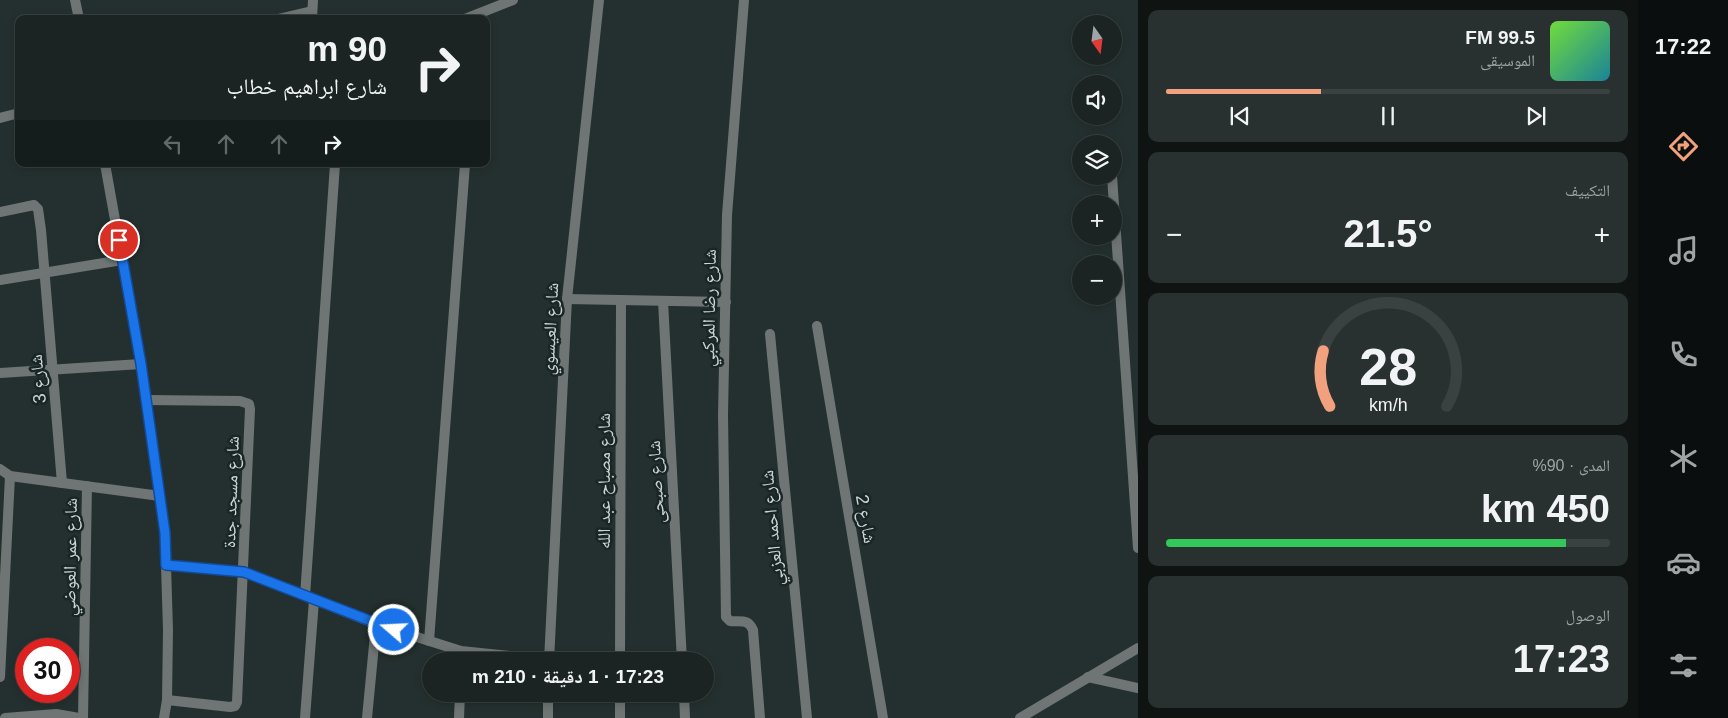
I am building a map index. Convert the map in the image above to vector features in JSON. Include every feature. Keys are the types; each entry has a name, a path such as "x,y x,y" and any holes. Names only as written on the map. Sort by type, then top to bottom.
{"street":[{"path":"75,0 78,15"},
{"path":"312,15 313,0"},
{"path":"478,15 513,0"},
{"name":"شارع العيسوي","path":"549,652 567,299 599,0"},
{"name":"شارع رضا المركبي","path":"744,0 727,215 723,415 726,617 730,621 744,620 748,622 753,630 760,718"},
{"path":"0,118 15,114"},
{"path":"106,167 141,364 165,533 167,700 164,718"},
{"path":"305,718 309,598 335,167"},
{"path":"429,641 465,167"},
{"path":"1113,185 1138,548"},
{"name":"شارع 3","path":"0,212 34,206 38,209 54,369 62,483"},
{"path":"0,280 122,260"},
{"path":"567,299 726,302"},
{"name":"شارع مصباح عبد الله","path":"620,652 621,301"},
{"name":"شارع صبحى","path":"663,302 682,652"},
{"name":"شارع 2","path":"817,326 882,718"},
{"name":"شارع احمد العزبي","path":"770,334 807,718"},
{"path":"0,373 141,364"},
{"name":"شارع مسجد جدة","path":"146,400 240,401 249,404 244,572 237,702 235,706 230,707 167,700"},
{"path":"0,469 10,476 160,496"},
{"path":"0,677 10,476"},
{"name":"شارع عمر العوضي","path":"81,718 88,486"},
{"path":"166,565 244,572 264,578 309,598 376,624 429,641 452,652"},
{"path":"367,718 376,624"},
{"path":"1020,718 1138,648"},
{"path":"1088,677 1138,688"},
{"path":"460,702 460,718"},
{"path":"548,702 548,718"},
{"path":"620,702 620,718"},
{"path":"684,702 685,718"},
{"path":"5,718 56,714 81,718"}],"route":[{"path":"119,240 141,364 165,533 166,565 244,572 264,578 394,630"}]}
